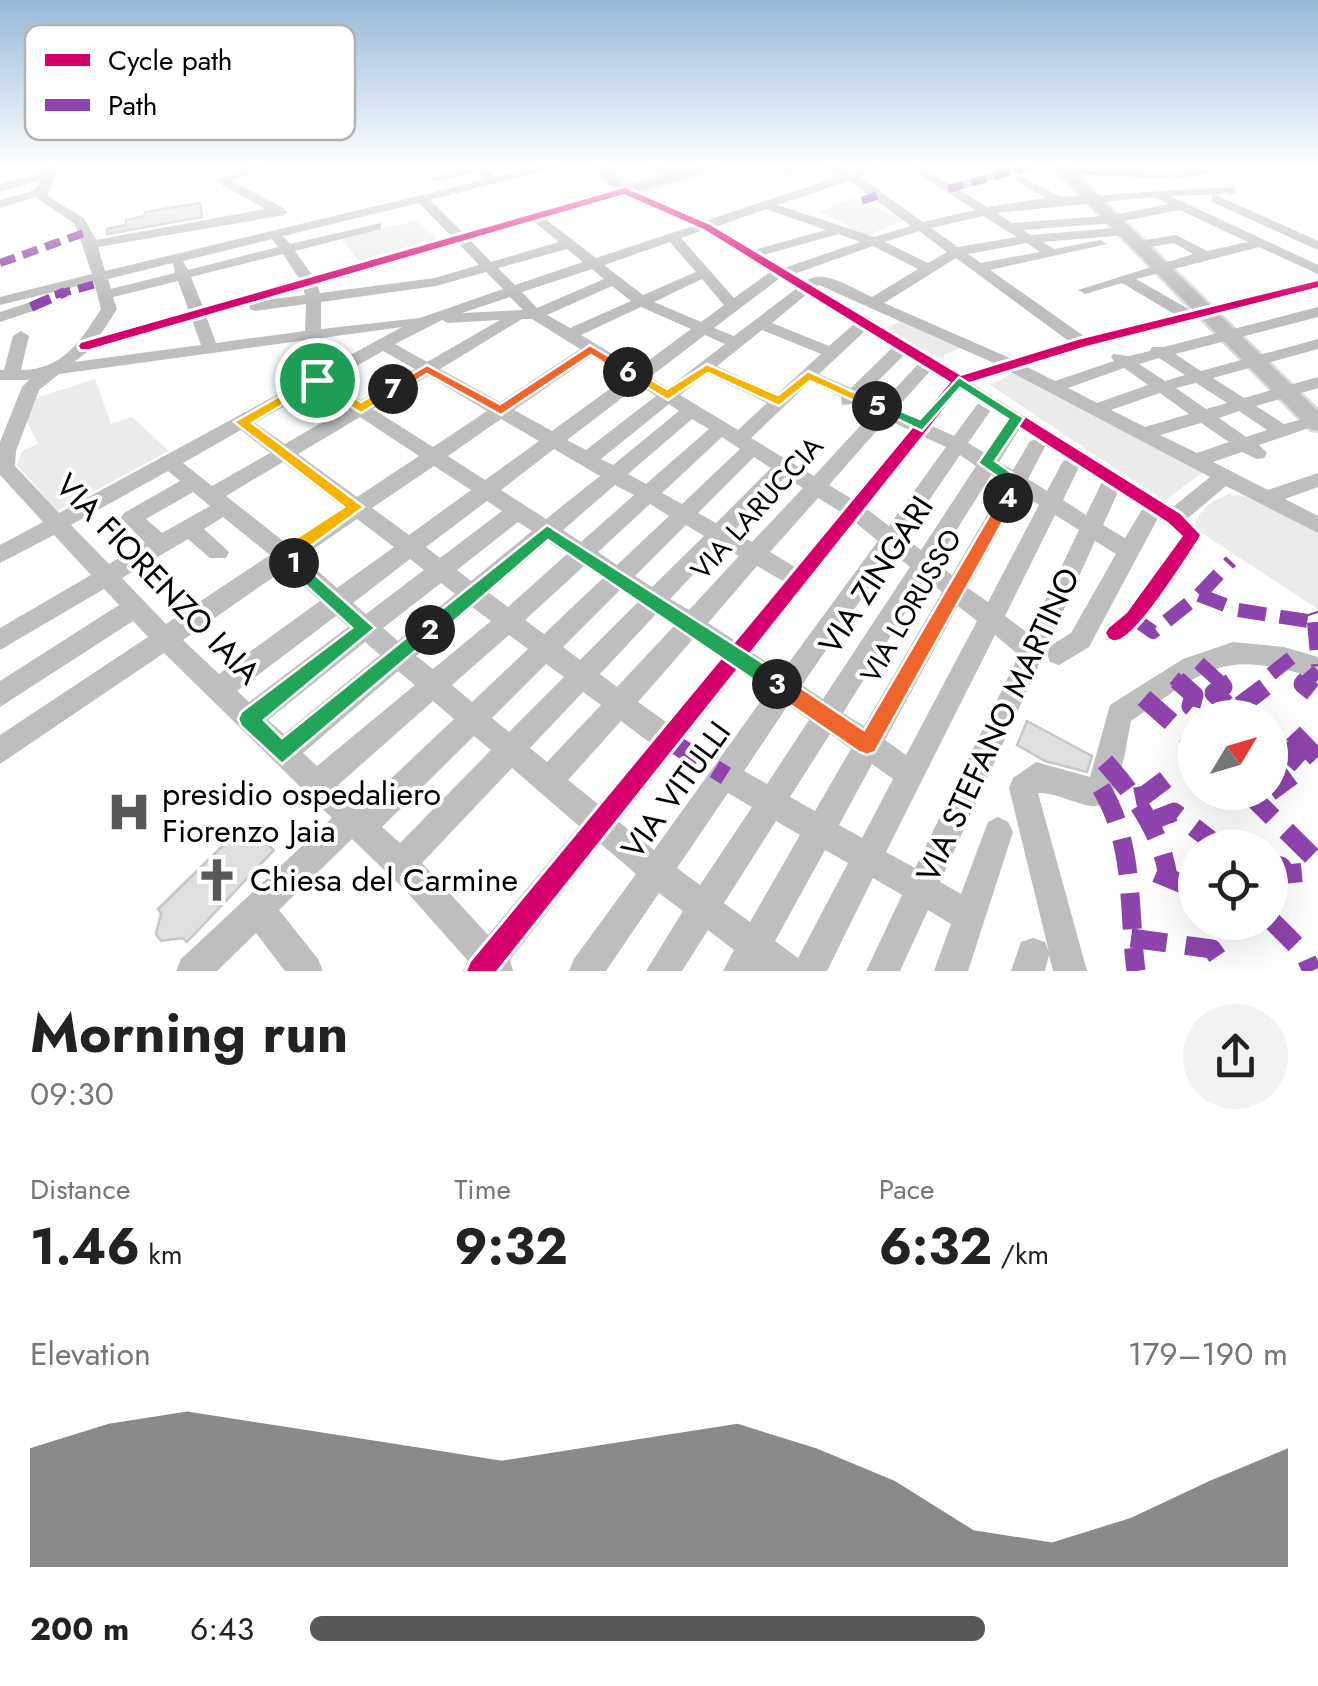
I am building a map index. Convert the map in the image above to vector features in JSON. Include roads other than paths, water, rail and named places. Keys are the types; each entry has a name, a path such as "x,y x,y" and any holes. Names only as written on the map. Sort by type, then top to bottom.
{"main road":[{"path":"1105,211 1162,269 1199,316 1230,335 1316,422"}],"street":[{"path":"1,461 8,430 32,387 84,346 109,308 80,221 61,211"},
{"path":"90,245 271,211"},
{"path":"280,211 304,227"},
{"path":"0,301 367,211"},
{"path":"434,211 512,290 526,315"},
{"path":"84,346 552,211"},
{"path":"674,211 780,273 873,302 1054,387 1318,525"},
{"path":"0,555 429,318 707,228 724,230 767,211"},
{"path":"784,211 874,242 921,272"},
{"path":"901,211 978,268 1126,362 1250,449"},
{"path":"982,211 1052,254"},
{"path":"218,690 780,273 922,226 1001,211"},
{"path":"978,268 1052,254 1168,211"},
{"path":"1193,211 1318,270"},
{"path":"1212,220 1252,212 1318,246"},
{"path":"534,216 642,302 738,344"},
{"path":"105,295 376,226"},
{"path":"1008,227 1124,230 1176,239 1206,256"},
{"path":"750,254 839,230"},
{"path":"873,302 956,252 1028,239 1124,230"},
{"path":"275,234 309,280 316,299 313,334"},
{"path":"335,236 357,266"},
{"path":"674,238 733,306"},
{"path":"1085,290 1162,269 1164,265 1260,243"},
{"path":"198,313 436,282 568,244"},
{"path":"851,251 921,272"},
{"path":"588,460 851,251"},
{"path":"176,258 210,348"},
{"path":"568,335 704,273"},
{"path":"1126,279 1199,316"},
{"path":"131,518 208,496 526,315 613,280"},
{"path":"812,284 866,325 963,379 1073,462 1113,480 1192,535 1133,618 1115,633"},
{"path":"490,967 600,824 963,379 1128,330 1199,316 1318,284"},
{"path":"1132,302 1156,296"},
{"path":"1264,298 1299,317"},
{"path":"0,317 31,307"},
{"path":"1054,387 1126,362 1318,312"},
{"path":"316,785 508,621 648,494 738,438 866,325 896,314"},
{"path":"21,336 6,375 28,382 54,372 429,318 526,315 568,335 854,510 1032,652"},
{"path":"763,324 832,353"},
{"path":"1128,330 1282,431"},
{"path":"384,344 798,579"},
{"path":"1096,410 1162,386 1318,344"},
{"path":"849,400 903,347"},
{"path":"0,751 590,349"},
{"name":"VIA LARUCCIA","path":"548,782 929,362"},
{"path":"707,368 779,402"},
{"path":"808,375 849,400 922,426 1130,552"},
{"path":"317,380 692,625 912,776"},
{"path":"1142,434 1318,382"},
{"name":"VIA VITULLI","path":"586,971 989,400"},
{"path":"282,753 691,410"},
{"name":"VIA ZINGARI","path":"663,971 1017,418"},
{"path":"242,422 668,740"},
{"path":"1195,461 1250,449 1282,431 1316,422"},
{"path":"193,971 473,716 684,514 738,438"},
{"name":"VIA LORUSSO","path":"746,958 1040,440"},
{"name":"VIA FIORENZO IAIA","path":"1,461 163,637 400,864 490,967"},
{"path":"169,462 703,908 746,958 788,971"},
{"path":"809,971 1073,462"},
{"path":"400,864 784,466"},
{"path":"1060,654 1080,640 1130,552 1164,512 1224,476"},
{"name":"VIA STEFANO MARTINO","path":"883,971 1113,480"},
{"path":"1266,498 1318,480"},
{"path":"108,496 160,545"},
{"path":"0,640 189,528 208,496"},
{"path":"248,719 517,511"},
{"path":"189,528 218,552"},
{"path":"0,695 135,607"},
{"path":"1070,971 1023,788 1036,776 1096,793 1101,788 1119,714 1205,659 1237,650 1265,650 1318,668"},
{"path":"726,776 970,917"},
{"path":"951,971 998,832"},
{"path":"258,908 306,971"}],"place":[{"name":"presidio ospedaliero Fiorenzo Jaia","path":"129,812"},
{"name":"Chiesa del Carmine","path":"217,880"}]}
